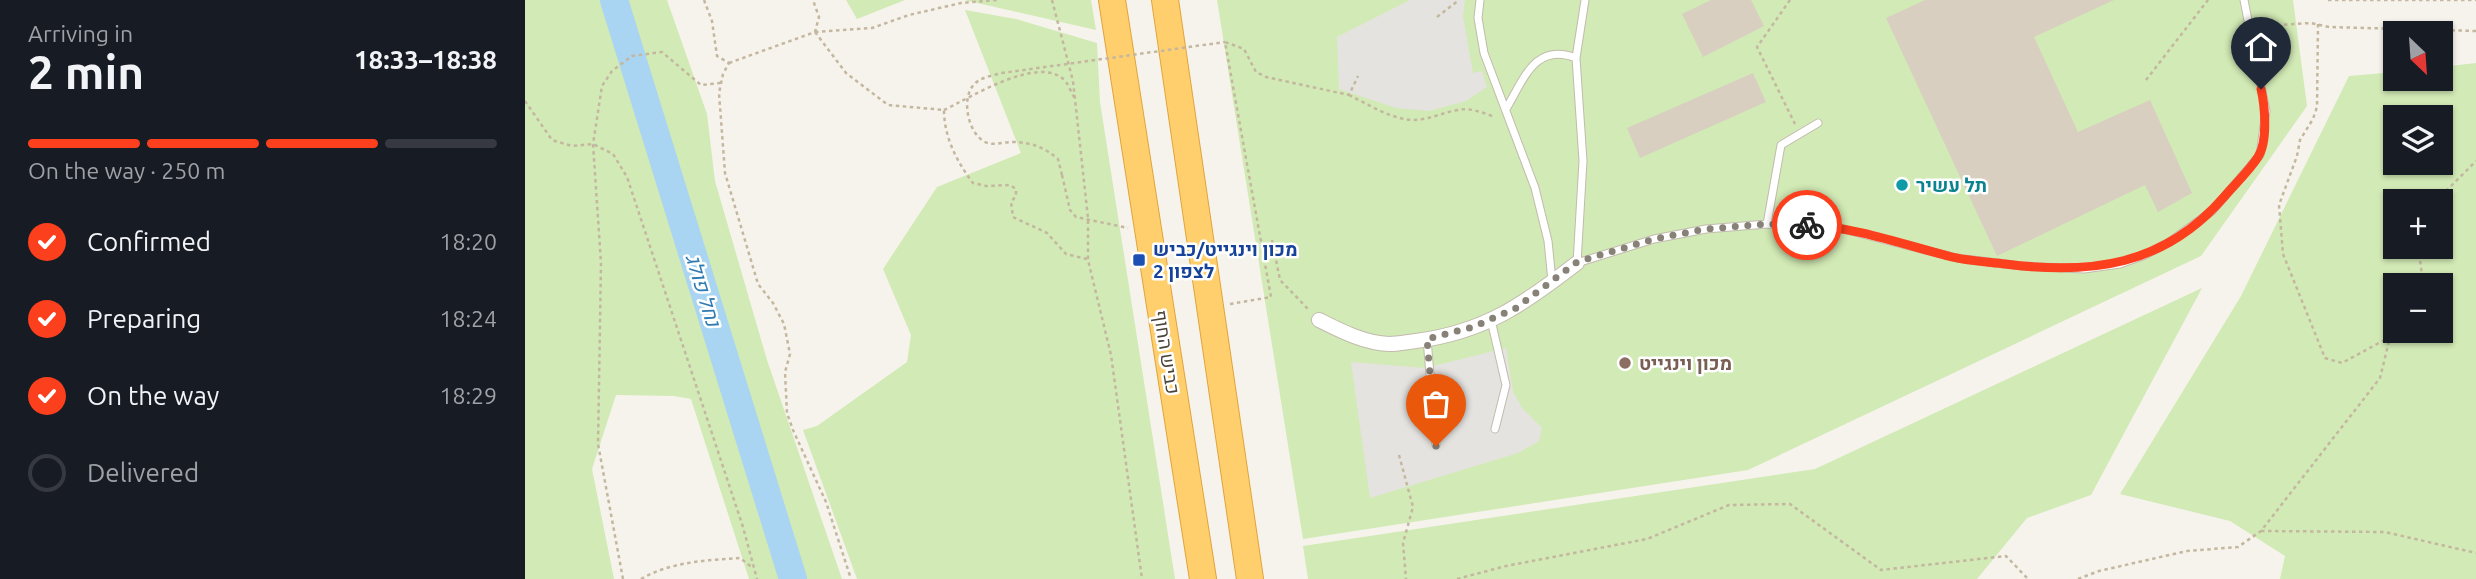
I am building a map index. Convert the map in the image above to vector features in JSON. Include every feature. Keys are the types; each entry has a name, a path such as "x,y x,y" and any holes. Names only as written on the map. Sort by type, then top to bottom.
{"highway":[{"name":"כביש החוף","path":"1112,0 1203,579"},
{"path":"1165,0 1250,579"}],"street":[{"path":"1319,320 1352,336 1389,344 1445,336 1516,308 1577,262"}],"lane":[{"path":"1480,0 1478,18 1484,53 1535,188 1548,241 1552,282"},
{"path":"1585,0 1576,58 1583,161 1577,262 1654,239 1706,229 1767,224 1831,226 1957,258 2022,266 2084,269 2120,264 2171,241 2211,211 2260,155 2266,111 2244,0"},
{"path":"1506,108 1534,64 1543,56 1561,52 1576,58"},
{"path":"1767,224 1781,145 1818,123"},
{"path":"1491,320 1506,385 1495,429"},
{"path":"1427,339 1436,446"}],"path":[{"path":"704,0 712,21 717,56 729,63"},
{"path":"813,0 819,18 815,32"},
{"path":"851,579 826,502 787,412 785,372 790,354 784,324 773,303 758,284 725,173 719,113 720,83 729,63 815,32 871,28 961,2 997,0"},
{"path":"1052,0 1073,81 1088,218 1088,260 1111,355 1142,579"},
{"path":"1437,17 1458,0"},
{"path":"1790,0 1757,47 1800,134"},
{"path":"2146,80 2208,0"},
{"path":"2328,0 2476,0"},
{"path":"2277,25 2298,22 2329,27 2476,31"},
{"path":"2318,24 2317,107 2313,119 2299,140 2297,156 2279,205 2283,254 2325,358 2342,363 2383,341"},
{"path":"815,32 846,73 888,105 944,110 1014,77 1048,72 1065,80 1075,100"},
{"path":"1148,234 1076,217 1070,210 1058,159 1036,144 985,142 971,126 967,105 972,86 983,77 1002,73 1225,42 1244,49 1256,72 1266,77 1349,95 1406,120 1432,118 1458,109 1497,118 1513,127"},
{"path":"1210,307 1271,297 1225,42"},
{"path":"623,579 598,444 601,263 593,144 601,86 612,71 632,57 662,52 701,85 720,83"},
{"path":"1349,95 1358,76"},
{"path":"525,101 552,140 572,146 593,144 613,154 627,177 743,527 757,579"},
{"path":"944,110 944,130 964,171 973,183 986,186 1010,185 1016,189 1016,196 1011,202 1013,218 1047,233 1066,254 1088,260"},
{"path":"2448,189 2476,161"},
{"path":"1272,240 1280,280 1319,320"},
{"path":"2078,579 2099,571 2187,551 2238,547 2261,531 2381,378 2389,343"},
{"path":"1399,455 1413,507 1403,543 1406,579"},
{"path":"1457,579 1506,566 1647,539 1729,505 1790,504 1881,570 2006,556 2028,579"},
{"path":"2261,531 2385,532 2476,552"},
{"path":"641,579 664,568 717,559 740,558 753,568"}],"green space":[{"path":"525,0 667,0 707,114 715,181 767,360 842,579 749,579 691,399 616,395 592,469 614,579 525,579"},
{"path":"846,0 905,0 857,19"},
{"path":"964,0 1091,0 1096,30"},
{"name":"מכון וינגייט","path":"1217,0 2293,0 2307,106 2201,256 1748,470 1303,539"},
{"path":"965,10 1016,19 1097,43 1100,102 1175,579 857,579 803,430 817,426 907,362 911,335 883,269 937,187 1021,153"},
{"path":"2476,63 2476,579 2280,579 2285,556 2230,521 2120,494 2241,296 2349,76 2383,73 2383,91 2453,91 2453,66"},
{"path":"2202,288 2091,495 2027,518 1977,579 1308,579 1303,546 1815,469"}],"shaded area":[{"path":"1410,0 1465,0 1463,16 1473,73 1482,71 1487,87 1466,101 1429,111 1396,108 1339,89 1337,37"},
{"path":"1506,348 1513,392 1522,408 1542,428 1539,441 1518,453 1370,498 1351,362 1425,368"}],"building":[{"path":"1711,0 1751,0 1764,26 1703,57 1682,14"},
{"path":"1925,0 2114,0 2034,37 2078,132 2150,100 2192,193 2158,212 2145,185 1997,256 1886,18"},
{"path":"1753,73 1766,102 1640,158 1627,128"}],"waterway":[{"name":"נחל פולג","path":"614,0 793,579"}],"way so far":[{"path":"1436,446 1427,339 1473,327 1516,308 1577,262 1654,239 1706,229 1767,224 1807,225"}],"place":[{"name":"תל עשיר","path":"1902,185"},
{"name":"מכון וינגייט/כביש 2 לצפון","path":"1139,260"},
{"name":"מכון וינגייט","path":"1625,363"}],"route":[{"path":"1807,225 1831,226 1957,258 2022,266 2084,269 2120,264 2171,241 2211,211 2260,155 2266,111 2261,89"}]}
